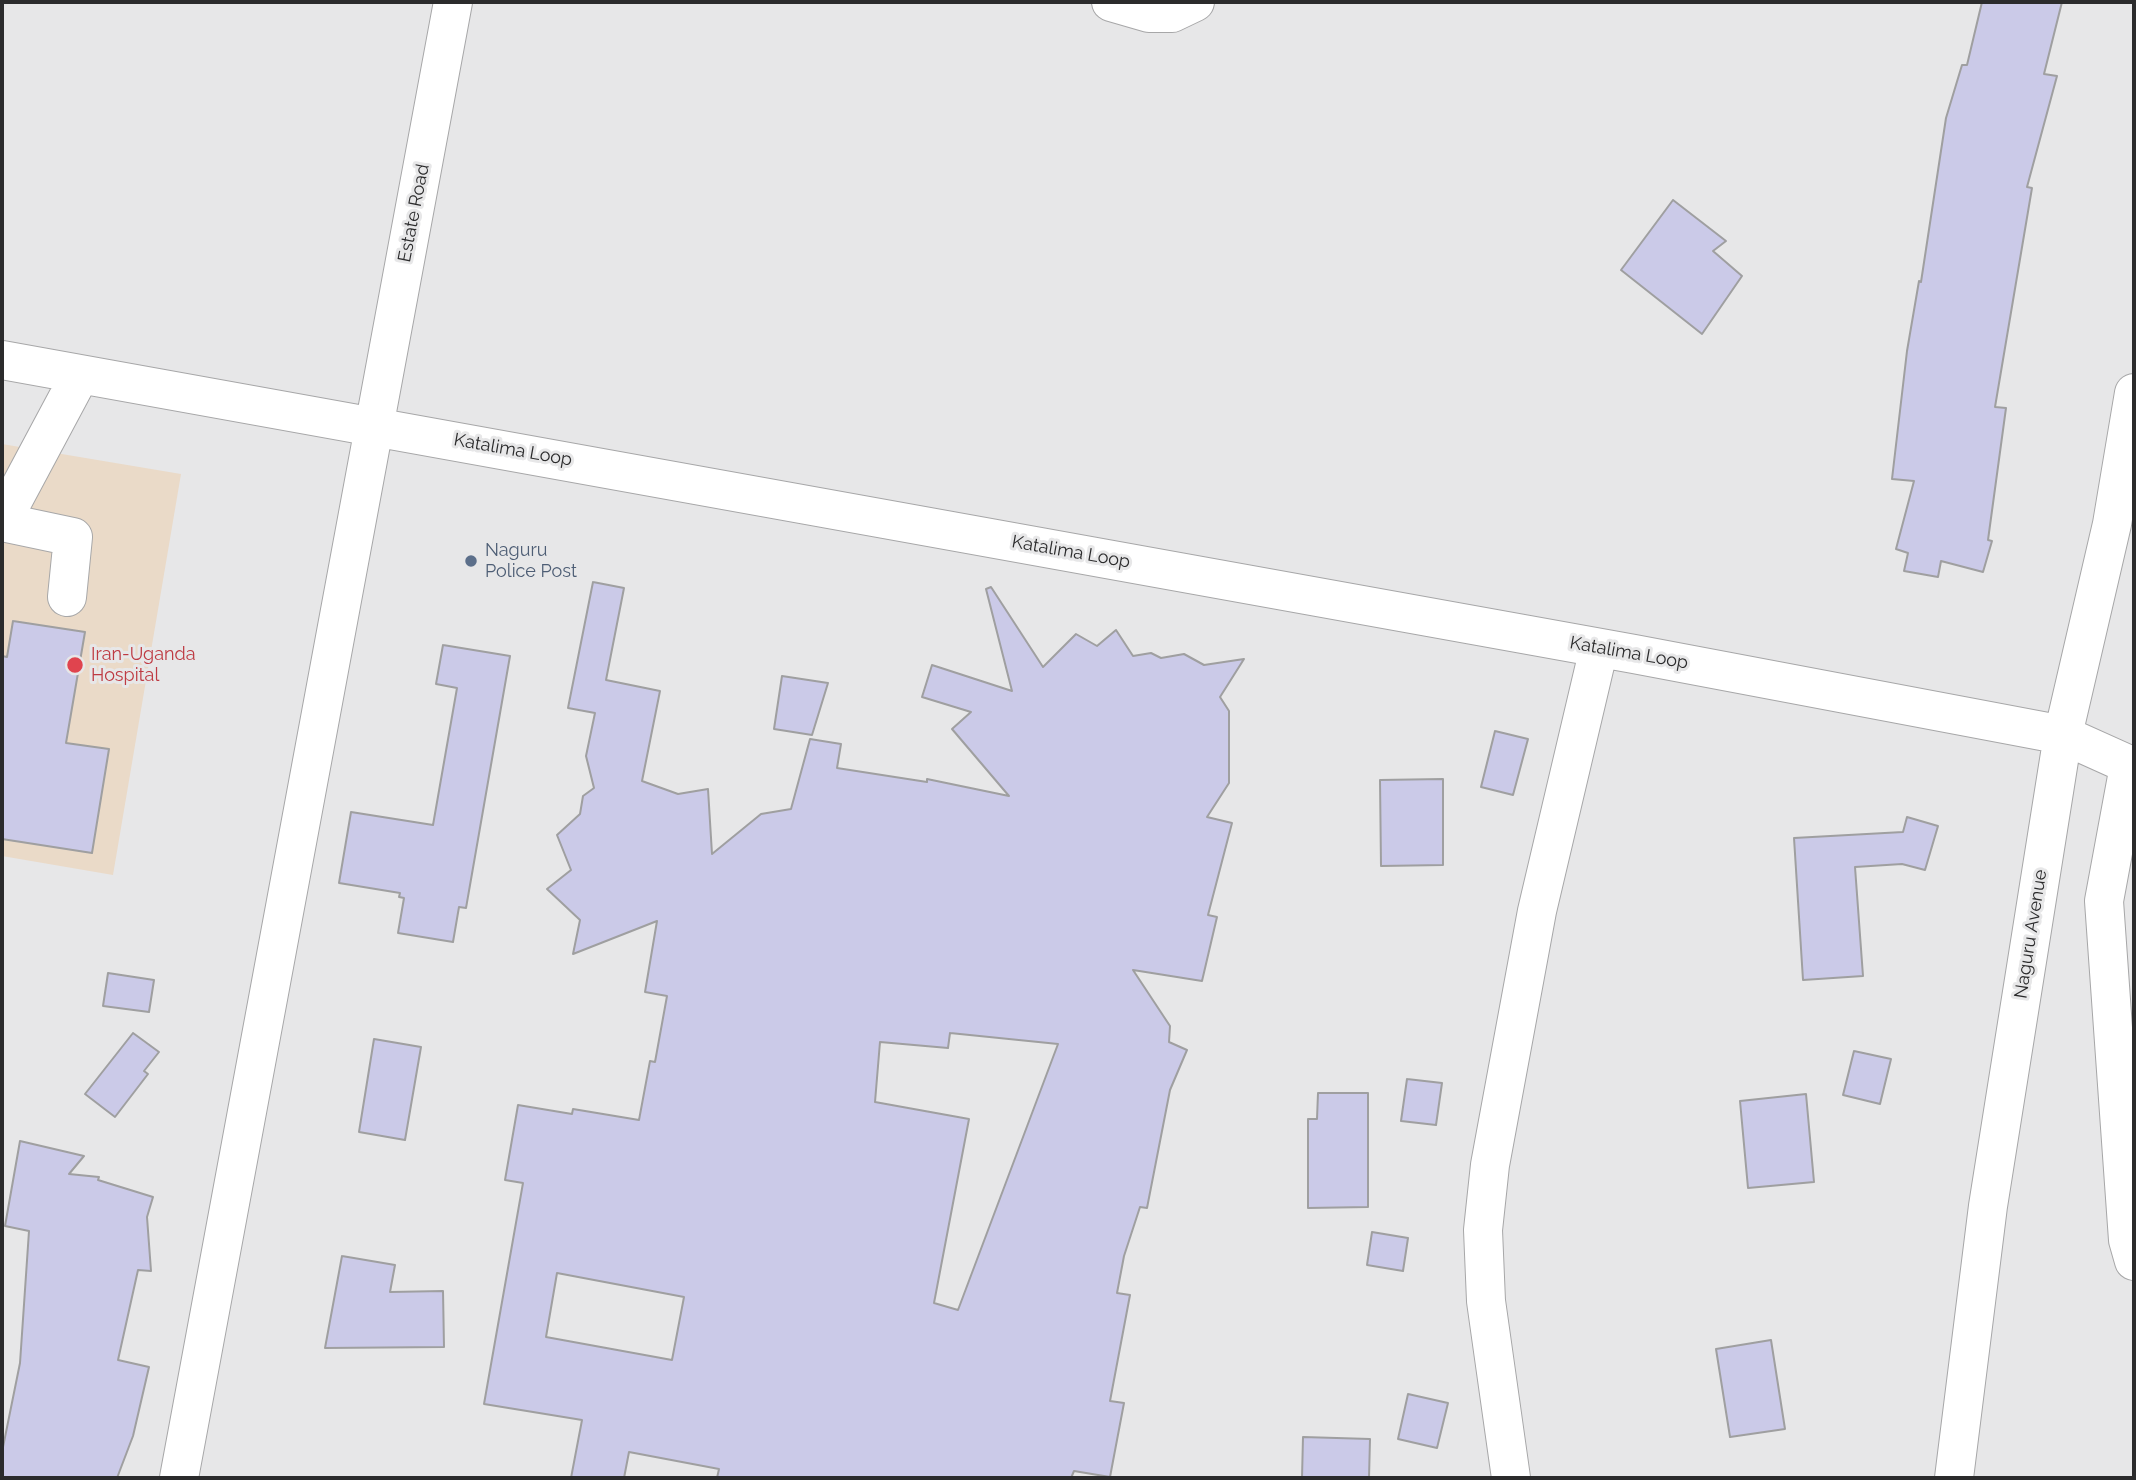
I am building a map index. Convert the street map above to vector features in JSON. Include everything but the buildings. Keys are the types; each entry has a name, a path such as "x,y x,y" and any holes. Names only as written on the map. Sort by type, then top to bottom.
{"street":[{"name":"Estate Road","path":"179,1478 453,2"},
{"path":"1111,2 1149,13 1172,13 1195,2"},
{"name":"Katalima Loop","path":"2,360 374,425 2063,735 2132,767"},
{"path":"67,597 73,537 2,522 80,374"},
{"name":"Naguru Avenue","path":"1954,1478 1987,1206 2063,735 2112,524 2134,393"},
{"path":"1511,1478 1486,1301 1483,1230 1489,1165 1537,911 1599,648"},
{"path":"2132,767 2104,901 2128,1240 2134,1261"}],"shaded area":[{"name":"Iran-Uganda Hospital","path":"2,444 181,474 113,875 2,856"}],"place":[{"name":"Naguru Police Post","path":"471,561"},
{"name":"Iran-Uganda Hospital","path":"75,665"}]}
